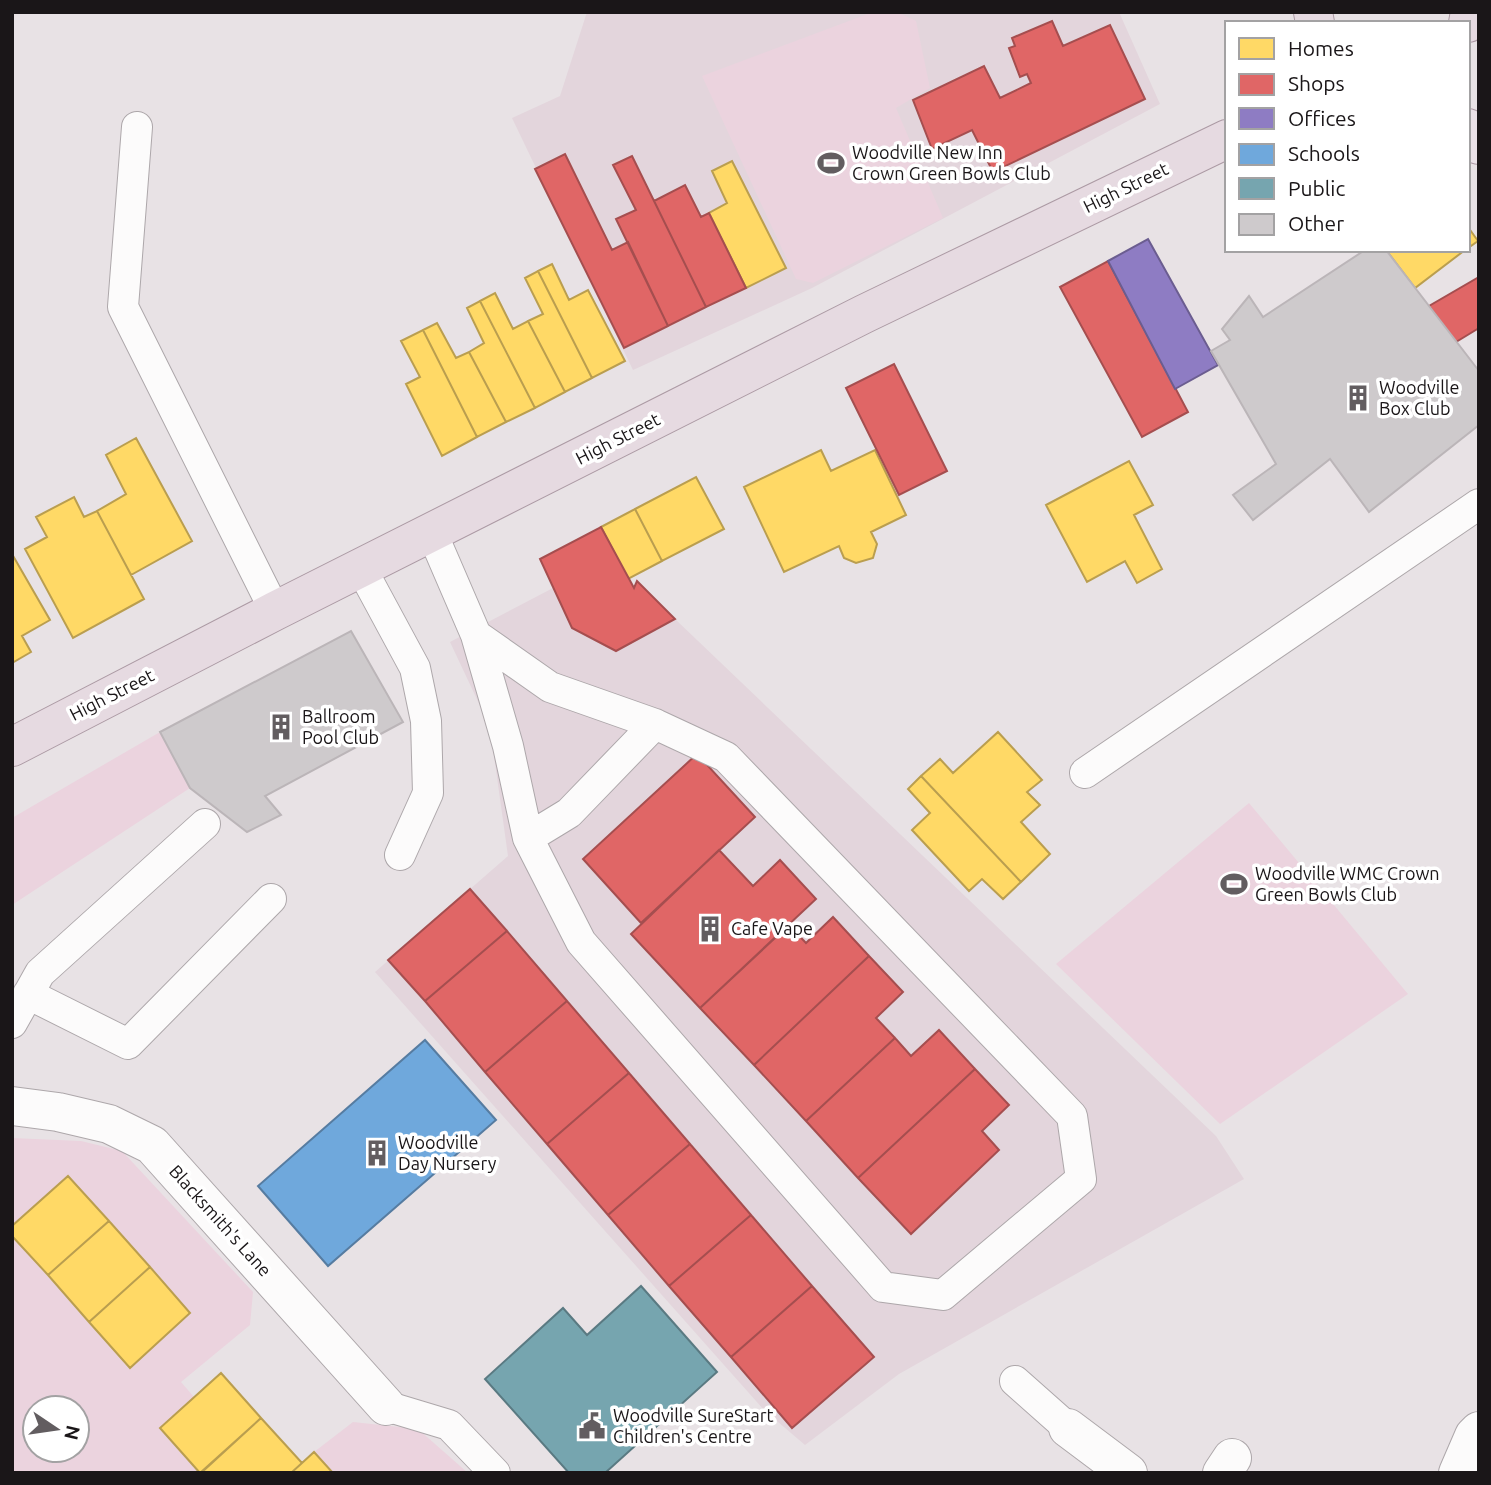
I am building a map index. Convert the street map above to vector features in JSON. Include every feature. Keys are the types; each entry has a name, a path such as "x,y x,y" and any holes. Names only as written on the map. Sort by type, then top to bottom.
{"highway":[{"name":"High Street","path":"12,747 864,314 1225,140"}],"street":[{"name":"Blacksmith's Lane","path":"12,1106 58,1112 109,1124 152,1145 386,1406"},
{"path":"1068,1428 1128,1473"},
{"path":"1458,1473 1479,1431"}],"lane":[{"path":"137,127 123,307 275,611"},
{"path":"1085,773 1479,504"},
{"path":"432,533 476,635 508,746 528,838 581,942 883,1287 943,1295 1081,1179 1072,1116 726,757 655,724 551,687 476,635"},
{"path":"361,568 415,668 426,721 428,793 400,855"},
{"path":"528,838 569,813 655,724"},
{"path":"12,1023 40,972 205,824"},
{"path":"28,994 128,1044 271,899"},
{"path":"1015,1381 1068,1428"},
{"path":"386,1406 449,1425 495,1473"}],"shaded area":[{"path":"587,12 1119,12 1160,104 812,288 633,370 512,118 560,96"},
{"name":"Woodville New Inn Crown Green Bowls Club","path":"873,12 897,12 916,21 930,88 896,108 943,218 813,283 796,279 702,76"},
{"path":"553,588 572,628 616,651 675,619 1216,1136 1244,1179 899,1374 805,1445 764,1410 375,972 508,856 490,727 450,642"},
{"path":"160,732 190,788 12,905 12,818"},
{"name":"Woodville WMC Crown Green Bowls Club","path":"1249,803 1408,994 1220,1124 1056,964"},
{"path":"12,1138 81,1141 122,1151 253,1292 250,1325 181,1382 194,1397 160,1428 200,1473 12,1473 12,1236 129,1368 190,1313 68,1176 15,1223 12,1220"},
{"path":"353,1422 418,1429 468,1473 333,1473 314,1452"}],"building: Homes":[{"path":"732,161 786,268 746,288 709,213 727,203 712,171"},
{"path":"1470,230 1478,241 1470,247"},
{"path":"1388,252 1462,252 1415,288"},
{"path":"552,264 569,300 588,290 625,361 592,378 538,271"},
{"path":"538,271 592,378 565,392 528,321 543,314 525,278"},
{"path":"495,293 513,329 528,321 565,392 535,408 480,301"},
{"path":"480,301 535,408 506,422 469,352 484,343 467,308"},
{"path":"437,323 456,358 469,352 506,422 477,437 423,330"},
{"path":"423,330 477,437 442,456 406,384 420,377 401,341"},
{"path":"136,438 192,541 131,575 97,511 126,494 106,455"},
{"path":"821,450 831,471 875,450 906,515 871,532 877,544 873,558 856,563 844,558 839,546 784,572 744,487"},
{"path":"1129,461 1153,505 1134,515 1162,569 1137,583 1125,561 1087,582 1046,505"},
{"path":"696,477 724,529 662,561 635,509"},
{"path":"74,497 84,517 97,511 144,599 73,638 25,549 47,537 36,517"},
{"path":"635,509 662,561 628,579 601,527"},
{"path":"635,509 662,561 628,579 601,527"},
{"path":"12,554 50,620 22,636 31,652 12,663"},
{"path":"998,732 1042,780 1027,792 1040,805 1021,822 1050,854 1021,882 921,776 940,759 953,773"},
{"path":"921,776 1021,882 1003,899 982,879 969,891 912,830 930,813 908,789"},
{"path":"68,1176 109,1221 48,1275 12,1236 12,1226"},
{"path":"68,1176 109,1221 48,1275 12,1236 12,1226"},
{"path":"109,1221 150,1267 89,1322 48,1275"},
{"path":"109,1221 150,1267 89,1322 48,1275"},
{"path":"150,1267 190,1313 130,1368 89,1322"},
{"path":"150,1267 190,1313 130,1368 89,1322"},
{"path":"221,1373 261,1418 200,1473 160,1428"},
{"path":"221,1373 261,1418 200,1473 160,1428"},
{"path":"261,1418 302,1463 291,1473 201,1473"},
{"path":"261,1418 302,1463 291,1473 201,1473"},
{"path":"314,1452 333,1473 291,1473 302,1463"},
{"path":"314,1452 333,1473 291,1473 302,1463"}],"building: Shops":[{"path":"1052,21 1063,46 1110,25 1145,99 993,172 972,130 932,149 913,100 984,66 1000,98 1031,83 1027,74 1020,77 1009,48 1015,46 1012,38"},
{"path":"565,154 612,250 628,242 668,326 624,348 535,169"},
{"path":"632,156 706,307 668,326 616,219 636,210 613,165"},
{"path":"685,185 701,217 709,213 746,288 706,307 654,201"},
{"path":"1108,261 1188,412 1142,437 1060,287"},
{"path":"1479,277 1479,328 1456,342 1429,306"},
{"path":"894,364 947,471 899,495 846,388"},
{"path":"601,527 634,588 637,581 675,619 616,651 572,628 540,559"},
{"path":"697,754 755,817 641,923 583,859"},
{"name":"Cafe Vape","path":"719,850 753,886 780,860 816,899 700,1008 631,934"},
{"path":"470,889 507,931 425,1001 388,960"},
{"path":"833,917 869,956 754,1065 700,1008 789,925 806,943"},
{"path":"507,931 567,1001 485,1072 425,1001"},
{"path":"869,956 903,992 876,1018 895,1038 806,1121 754,1065"},
{"path":"567,1001 629,1073 547,1144 485,1072"},
{"path":"939,1030 975,1069 858,1178 806,1121 895,1038 911,1056"},
{"path":"975,1069 1009,1105 982,1131 999,1150 911,1234 858,1178"},
{"path":"629,1073 690,1144 608,1215 547,1144"},
{"path":"690,1144 751,1215 669,1286 608,1215"},
{"path":"751,1215 812,1286 731,1357 669,1286"},
{"path":"812,1286 874,1357 792,1428 731,1357"}],"building: Offices":[{"path":"1148,239 1218,365 1175,389 1108,261"}],"building: Schools":[{"name":"Woodville Day Nursery","path":"425,1040 496,1120 328,1266 258,1186"}],"building: Public":[{"name":"Woodville SureStart Children's Centre","path":"641,1286 717,1372 605,1473 569,1473 485,1379 563,1308 587,1335"}],"building: Other":[{"name":"Woodville Box Club","path":"1362,252 1388,252 1479,371 1479,425 1369,512 1330,459 1253,520 1233,495 1276,464 1211,351 1230,340 1222,329 1249,296 1263,317"},
{"name":"Ballroom Pool Club","path":"351,631 403,722 265,796 281,815 247,832 190,788 160,732"}],"place":[{"name":"Woodville New Inn Crown Green Bowls Club","path":"831,163"},
{"name":"Woodville Box Club","path":"1358,398"},
{"name":"Ballroom Pool Club","path":"281,727"},
{"name":"Woodville WMC Crown Green Bowls Club","path":"1234,884"},
{"name":"Cafe Vape","path":"710,929"},
{"name":"Woodville Day Nursery","path":"377,1153"},
{"name":"Woodville SureStart Children's Centre","path":"592,1426"}]}
